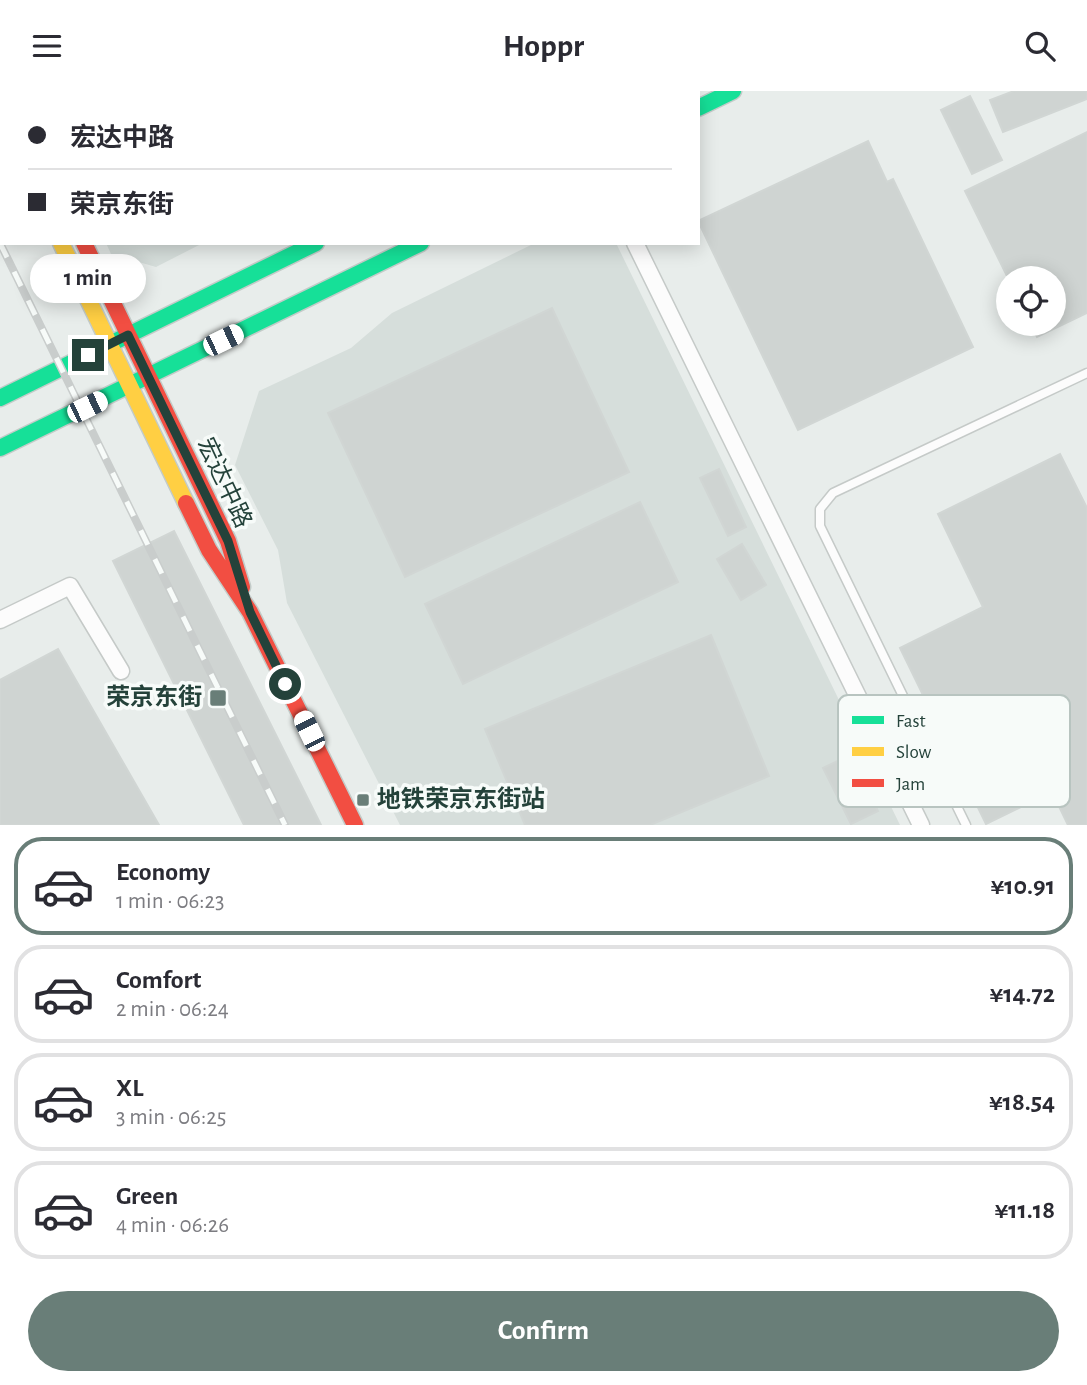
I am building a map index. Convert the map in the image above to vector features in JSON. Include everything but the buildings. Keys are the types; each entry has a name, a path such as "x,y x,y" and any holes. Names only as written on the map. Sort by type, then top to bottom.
{"street":[{"path":"700,107 733,91"},
{"name":"宏达中路","path":"62,245 209,550 250,612 355,825"},
{"name":"宏达中路","path":"85,245 228,541 250,612"},
{"path":"0,398 312,245"},
{"path":"0,448 417,245"},
{"path":"636,245 857,695"},
{"path":"0,620 70,586 121,671"},
{"path":"912,807 921,825"}],"lane":[{"path":"903,695 820,526 820,509 833,493 1087,373"},
{"path":"957,807 966,825"}],"shaded area":[{"path":"107,245 199,245 156,267 111,254"},
{"path":"531,245 617,245 838,698 838,807 891,807 900,825 400,825 287,603 278,550 235,465 259,391 351,348 392,313"}],"railway":[{"path":"1,245 285,825"}],"traffic: fast":[{"path":"700,107 733,91"},
{"path":"0,398 312,245"},
{"path":"0,448 417,245"}],"traffic: slow":[{"path":"62,245 186,503"}],"traffic: jam":[{"path":"85,245 228,541 242,587"},
{"path":"186,503 209,550 250,612 355,825"}],"place":[{"name":"荣京东街","path":"218,698"},
{"name":"地铁荣京东街站","path":"363,800"}],"route":[{"path":"88,355 128,335 228,541 250,612 285,684"}]}
